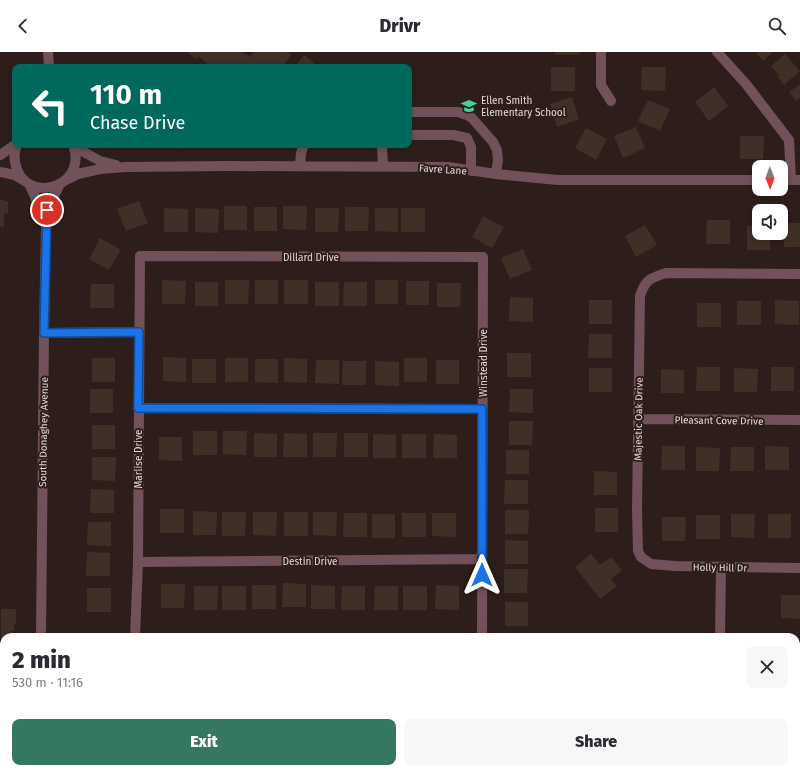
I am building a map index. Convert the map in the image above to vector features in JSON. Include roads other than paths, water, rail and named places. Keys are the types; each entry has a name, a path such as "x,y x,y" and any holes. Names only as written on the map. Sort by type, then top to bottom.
{"street":[{"path":"48,52 49,64"},
{"path":"601,52 601,85 611,101"},
{"path":"717,52 746,84 789,140 791,180"},
{"path":"412,112 458,112 472,118 493,142 497,150 498,160 496,174"},
{"path":"412,135 453,135 467,138 471,147 471,170"},
{"path":"0,155 12,148"},
{"name":"South Donaghey Avenue","path":"15,148 14,158 16,167 34,194 46,228"},
{"name":"South Donaghey Avenue","path":"41,633 44,333 47,210 62,183 70,175 74,167 76,159 75,148"},
{"name":"Favre Lane","path":"78,148 100,161 126,167"},
{"path":"300,166 303,148"},
{"path":"382,148 382,166"},
{"name":"Favre Lane","path":"27,182 39,188 49,188 78,174 90,171 126,167 226,166 448,167 496,174 558,180 752,180"},
{"path":"0,172 15,175 27,182"},
{"name":"Dillard Drive","path":"140,256 483,257"},
{"name":"Marlise Drive","path":"135,633 138,562 140,256"},
{"name":"Winstead Drive","path":"482,633 483,257"},
{"name":"Majestic Oak Drive","path":"642,557 638,550 637,516 640,296 642,289 647,281 666,273 800,274"},
{"path":"44,333 139,332"},
{"path":"138,408 482,409"},
{"name":"Pleasant Cove Drive","path":"638,419 800,420"},
{"name":"Holly Hill Dr","path":"642,557 651,564 675,566 800,568"},
{"name":"Destin Drive","path":"138,562 482,560"},
{"path":"720,633 721,567"}],"place":[{"name":"Ellen Smith Elementary School","path":"469,106"}]}
